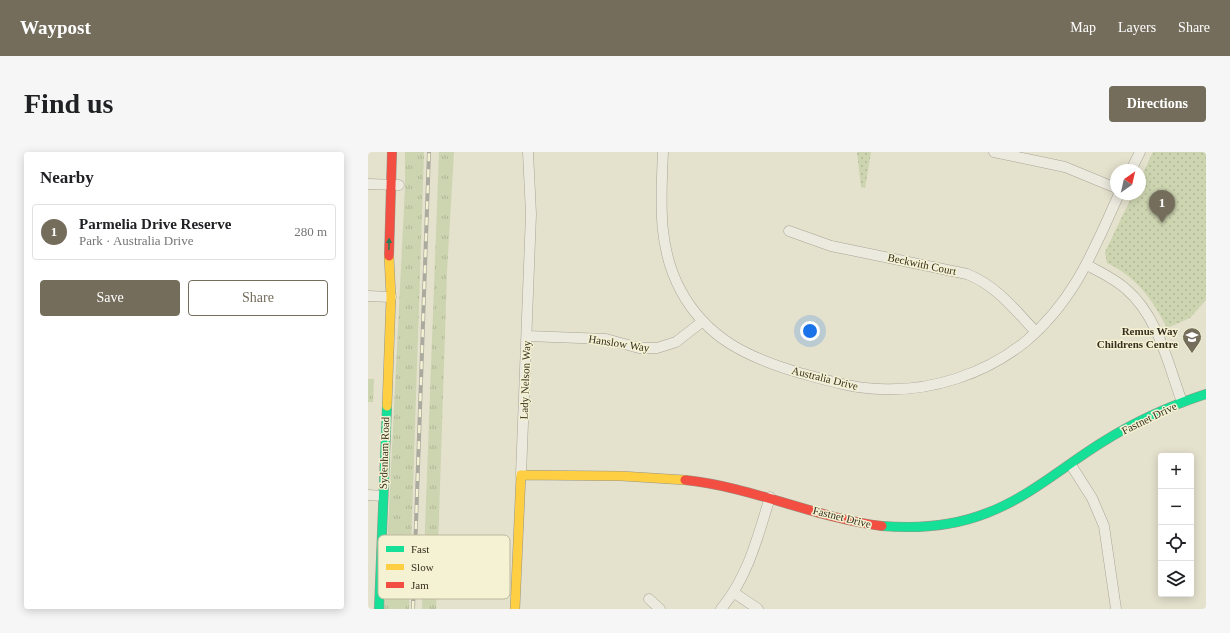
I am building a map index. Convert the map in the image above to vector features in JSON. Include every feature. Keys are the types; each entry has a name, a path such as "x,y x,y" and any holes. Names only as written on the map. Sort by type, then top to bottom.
{"street":[{"name":"Sydenham Road","path":"382,535 391,297 397,251 395,185 392,152"},
{"name":"Sydenham Road","path":"395,185 400,152"},
{"name":"Lady Nelson Way","path":"515,609 531,214 528,152"},
{"name":"Australia Drive","path":"663,152 661,219 668,261 682,292 703,321 730,345 755,358 833,382 885,389 925,386 969,374 1002,357 1036,332 1065,300 1087,265 1117,200"},
{"path":"994,152 1065,167 1110,186"},
{"path":"1134,164 1140,152"},
{"path":"368,184 395,185"},
{"name":"Beckwith Court","path":"789,231 831,246 967,274 997,291 1036,332"},
{"path":"1087,265 1127,290 1145,312 1159,340 1182,402"},
{"path":"368,296 391,297"},
{"name":"Hanslow Way","path":"526,336 606,338 639,348 657,348 676,342 703,321"},
{"name":"Fastnet Drive","path":"521,475 660,479 702,482 742,489 853,522 884,527 926,526 967,519 995,510 1032,492 1124,430 1182,402 1206,394"},
{"path":"1071,465 1092,498 1104,526 1116,609"},
{"path":"368,495 383,496"},
{"path":"721,609 733,592 750,558 770,497"},
{"path":"733,592 758,609"},
{"name":"Sydenham Road","path":"379,599 379,609"},
{"path":"649,599 660,609"}],"green space":[{"path":"405,152 424,152 411,535 388,535 405,187"},
{"path":"439,152 454,152 447,271 438,535 425,535"},
{"path":"857,152 871,152 865,188 861,187"},
{"path":"1153,152 1206,152 1206,300 1190,318 1167,328 1156,308 1143,290 1127,275 1107,263 1105,252 1130,200 1146,200 1146,167"},
{"path":"368,379 374,379 373,402 368,402"},
{"path":"384,599 409,599 409,609 384,609"},
{"path":"422,599 436,599 436,609 422,609"}],"railway":[{"path":"416,535 429,152"},
{"path":"413,599 413,609"}],"traffic: fast":[{"path":"882,526 936,526 962,521 987,513 1032,490 1113,435 1165,409 1206,394"},
{"path":"382,535 387,406"},
{"path":"379,599 379,609"}],"traffic: slow":[{"path":"387,406 391,297 389,256"},
{"path":"515,609 521,475 621,476 685,480"}],"traffic: jam":[{"path":"389,256 392,152"},
{"path":"685,480 735,489 808,510 857,522 882,526"}],"place":[{"name":"Parmelia Drive Reserve","path":"1162,223"},
{"name":"Remus Way Childrens Centre","path":"1192,354"}]}
